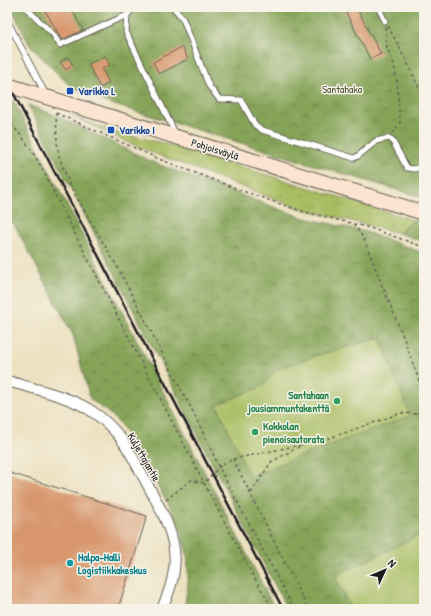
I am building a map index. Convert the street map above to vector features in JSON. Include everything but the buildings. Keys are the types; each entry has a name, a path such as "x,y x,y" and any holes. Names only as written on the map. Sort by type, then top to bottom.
{"main road":[{"name":"Pohjoisväylä","path":"7,85 49,104 178,138 424,213"}],"street":[{"name":"Kuljettajantie","path":"7,382 79,404 106,422 120,437 134,459 158,504 172,537 175,557 172,584 162,609"}],"lane":[{"path":"26,7 53,34 60,45 127,15 132,8"},
{"path":"173,7 183,20 209,86 220,99 241,100 255,125 262,130 354,158 376,141 389,138 392,140 407,168 414,170 424,166"},
{"path":"378,7 385,21"},
{"path":"127,15 126,32 178,138"},
{"path":"7,20 49,104"}],"path":[{"path":"385,21 387,48 397,82 400,123 389,138"},
{"path":"385,21 408,63 424,100"},
{"path":"49,104 56,113 159,159 232,187 301,211 367,227 424,247"},
{"path":"56,113 59,156 69,184 118,268 294,609"},
{"path":"7,120 17,130 42,167 62,209 204,483 252,574 273,609"},
{"path":"354,224 364,239 401,330 420,383 424,402"},
{"path":"417,414 424,406"},
{"path":"204,483 219,466 233,459 324,440 401,413 417,414 424,421"},
{"path":"251,493 271,462 305,444"},
{"path":"233,459 308,609"},
{"path":"158,504 169,499 190,480 204,483"}],"green space":[{"name":"Santahaka","path":"11,7 424,7 424,198 108,103 70,86 30,46"},
{"path":"7,100 14,102 275,609 184,609 188,584 187,554 181,533 169,505 127,434 114,417 90,399 73,335 14,224 7,222"},
{"path":"28,105 55,115 157,164 301,217 366,232 424,253 424,533 335,576 351,609 287,609","holes":["263,386 292,459 250,477 217,405"]},
{"path":"70,115 114,132 163,143 414,220 399,233 296,207 161,156 118,138"},
{"path":"414,220 424,223 424,242 399,233"},
{"name":"Santahaan jousiammuntakenttä","path":"380,338 410,416 292,459 250,477 217,405 263,386 276,370 318,355"},
{"path":"424,533 424,609 351,609 335,576"}],"railway":[{"path":"7,81 283,609"}],"place":[{"name":"Varikko L","path":"70,91"},
{"name":"Varikko I","path":"111,130"},
{"name":"Santahaan jousiammuntakenttä","path":"337,401"},
{"name":"Kokkolan pienoisautorata","path":"255,432"},
{"name":"Halpa-Halli Logistiikkakeskus","path":"70,563"}]}
